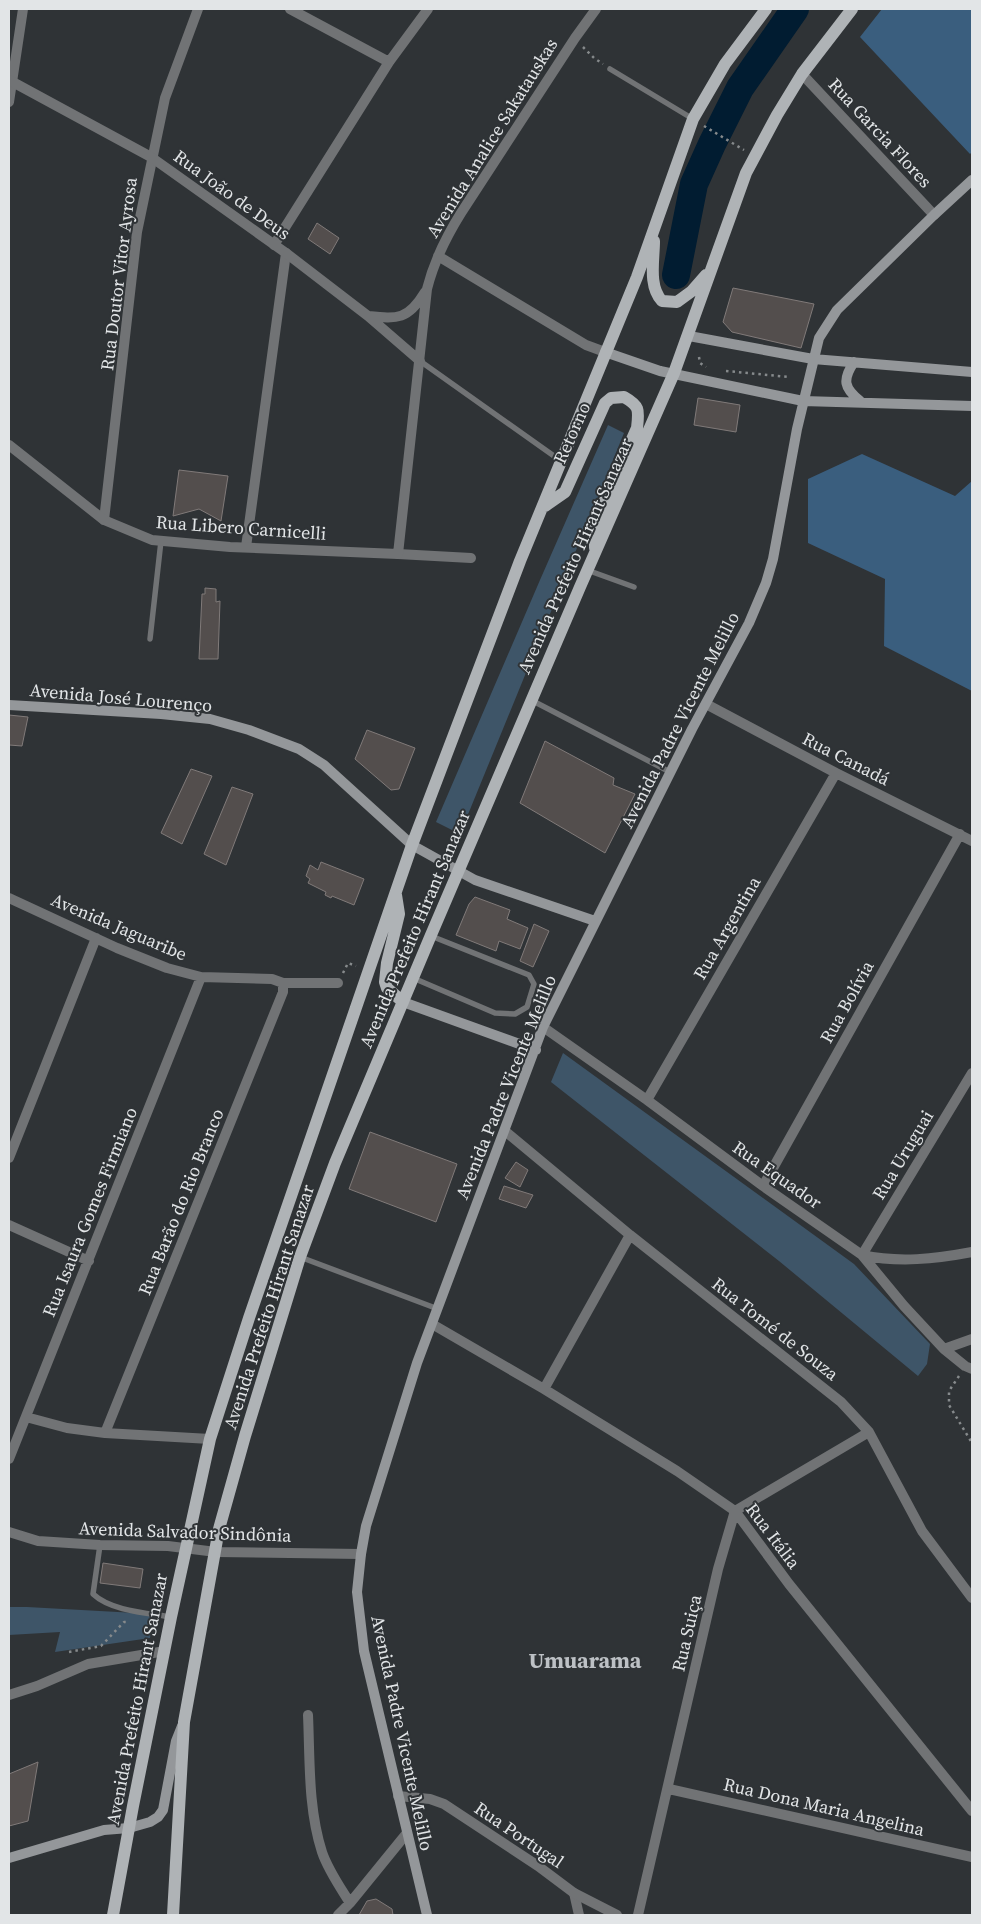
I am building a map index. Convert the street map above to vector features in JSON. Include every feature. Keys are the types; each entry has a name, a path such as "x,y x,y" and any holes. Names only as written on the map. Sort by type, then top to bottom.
{"main road":[{"name":"Avenida Prefeito Hirant Sanazar","path":"113,1915 171,1617 210,1439 249,1318 412,846 520,562 637,277 693,119 725,64 766,9"},
{"name":"Avenida Prefeito Hirant Sanazar","path":"173,1915 184,1722 220,1529 245,1436 300,1257 336,1163 431,935 587,570 674,374 746,173 777,115 802,74 852,9"},
{"name":"Avenida Padre Vicente Melillo","path":"427,1915 364,1651 357,1592 361,1554 369,1518 417,1363 544,1027 670,772 749,623 766,583 775,550 803,401 819,338 837,310 972,180"},
{"path":"654,232 655,294 662,301 676,302 692,291 706,276 714,258"},
{"path":"689,336 813,359 972,372"},
{"path":"605,352 660,371 803,401 860,401 972,406"},
{"path":"854,362 847,374 846,382 848,391 860,401"},
{"name":"Retorno","path":"543,507 565,492 605,402 611,398 624,397 636,405 639,413 637,428 595,523 595,553"},
{"name":"Avenida José Lourenço","path":"9,705 162,714 210,719 249,730 299,749 324,765 412,846 459,872 476,880 595,921"},
{"path":"396,893 399,914 386,968 385,982 387,988 403,1002 536,1050"},
{"path":"9,1858 104,1830 129,1828 150,1822 158,1817 163,1810 176,1741 184,1722"}],"street":[{"path":"9,102 10,81 23,9"},
{"name":"Rua Doutor Vitor Ayrosa","path":"104,520 136,232 164,98 198,9"},
{"path":"290,9 389,62"},
{"path":"274,245 389,62 428,9"},
{"name":"Avenida Analice Sakatauskas","path":"368,316 396,318 406,315 418,304 427,289 445,239 596,9"},
{"name":"Rua Garcia Flores","path":"802,74 934,215"},
{"name":"Rua João de Deus","path":"10,81 151,157 286,253 368,316 420,361"},
{"path":"246,547 286,253"},
{"path":"438,256 586,345 605,352"},
{"name":"Avenida Analice Sakatauskas","path":"398,554 427,289"},
{"name":"Rua Libero Carnicelli","path":"9,445 104,520 152,540 246,547 471,558"},
{"name":"Rua Canadá","path":"706,704 836,773 972,841"},
{"name":"Rua Argentina","path":"647,1100 836,773"},
{"name":"Rua Bolívia","path":"763,1186 960,834"},
{"name":"Avenida Jaguaribe","path":"9,898 167,968 201,977 272,979 283,983 338,984"},
{"path":"9,1158 96,938"},
{"name":"Rua Isaura Gomes Firmiano","path":"9,1459 201,977"},
{"name":"Rua Barão do Rio Branco","path":"105,1433 280,1002 283,983"},
{"name":"Rua Equador","path":"544,1027 763,1186 862,1255 904,1306 944,1349 969,1368"},
{"name":"Rua Uruguai","path":"862,1255 972,1073"},
{"name":"Rua Tomé de Souza","path":"505,1131 630,1235 841,1402 869,1432 922,1531 972,1598"},
{"path":"9,1225 89,1261"},
{"path":"544,1389 630,1235"},
{"path":"862,1255 883,1259 905,1260 940,1258 972,1252"},
{"name":"Rua Itália","path":"432,1324 544,1389 677,1471 735,1510 789,1584 972,1811"},
{"path":"944,1349 972,1339"},
{"path":"26,1417 67,1428 105,1433 210,1439"},
{"path":"735,1510 869,1432"},
{"name":"Rua Suiça","path":"638,1915 669,1788 718,1569 735,1510"},
{"name":"Avenida Salvador Sindônia","path":"9,1532 38,1541 100,1545 186,1548 216,1552 361,1554"},
{"path":"9,1695 37,1686 88,1664 165,1651"},
{"path":"308,1715 310,1775 316,1826 323,1854 350,1903"},
{"name":"Rua Dona Maria Angelina","path":"669,1788 972,1857"},
{"name":"Rua Portugal","path":"398,1796 430,1799 444,1804 538,1866 574,1893 617,1915"},
{"path":"338,1915 407,1833"},
{"path":"574,1893 579,1915"}],"lane":[{"path":"610,69 693,119"},
{"path":"420,361 562,462"},
{"path":"150,638 161,541"},
{"path":"587,570 634,587"},
{"path":"531,700 670,772"},
{"path":"413,978 495,1013 515,1014 527,1007 534,984 529,975 431,935"},
{"path":"300,1257 438,1309"},
{"path":"100,1545 93,1594 101,1602 171,1617"}],"path":[{"path":"707,128 740,148"},
{"path":"699,357 700,363 708,369"},
{"path":"726,371 789,378"},
{"path":"338,984 348,963 370,970"},
{"path":"969,1368 949,1391 949,1405 972,1443"},
{"path":"69,1652 101,1646 124,1622 132,1622"}],"shaded area":[{"path":"882,9 972,9 972,152 970,154 860,37"},
{"path":"608,425 624,433 460,834 436,822"},
{"path":"862,454 955,496 972,481 972,691 884,646 885,579 808,543 808,479"},
{"path":"563,1053 854,1264 930,1344 927,1364 918,1376 779,1261 551,1082"},
{"path":"9,1607 154,1614 150,1638 55,1652 60,1632 9,1635"}],"building":[{"path":"317,223 339,238 330,254 308,239"},
{"path":"733,288 814,304 801,348 732,332 723,322"},
{"path":"698,398 740,405 736,432 694,425"},
{"path":"179,470 228,476 221,521 199,509 173,516"},
{"path":"205,588 216,589 216,602 220,601 218,659 199,659 202,594 205,594"},
{"path":"9,715 28,717 22,746 9,745"},
{"path":"367,730 415,748 399,789 391,790 355,759"},
{"path":"545,741 614,778 613,785 635,794 605,853 520,803"},
{"path":"191,769 212,776 182,844 161,833"},
{"path":"232,787 253,794 226,865 204,854"},
{"path":"321,862 364,879 354,905 332,896 331,898 325,895 326,892 308,883 310,879 306,876 310,865 318,870"},
{"path":"475,897 510,910 507,919 528,928 520,949 499,941 496,951 456,935 469,904"},
{"path":"534,924 549,931 533,967 520,961"},
{"path":"370,1132 457,1164 436,1222 349,1189"},
{"path":"516,1162 528,1170 520,1187 505,1178"},
{"path":"504,1186 533,1195 526,1208 499,1199"},
{"path":"103,1563 143,1569 140,1588 100,1583"},
{"path":"38,1762 28,1821 9,1826 9,1774"},
{"path":"376,1899 392,1909 393,1915 359,1915 367,1901"}],"waterway":[{"path":"676,275 694,184 740,88 795,9"}],"district":[{"name":"Umuarama","path":"585,1660"}]}
